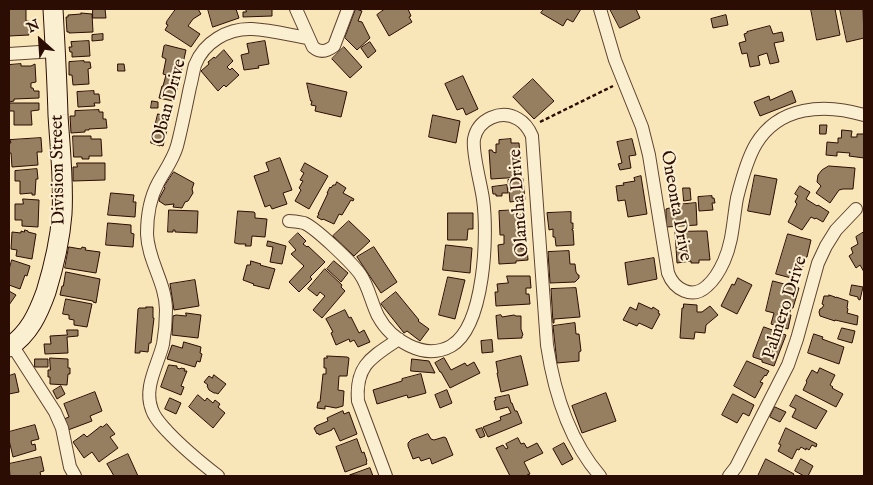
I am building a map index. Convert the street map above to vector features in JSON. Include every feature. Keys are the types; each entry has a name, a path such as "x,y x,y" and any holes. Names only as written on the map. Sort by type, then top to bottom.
{"street":[{"name":"Division Street","path":"10,346 23,336 42,304 52,275 62,213 53,9"},
{"path":"296,9 312,47 317,51 323,52 334,46 348,9"},
{"name":"Oneonta Drive","path":"600,9 615,60 642,127 649,155 668,273 671,281 684,291 693,292 706,287 724,263 730,245 737,198 745,169 754,146 762,134 786,116 812,109 833,109 864,115"},
{"name":"Oban Drive","path":"218,476 183,448 157,420 151,409 149,398 150,386 162,345 166,308 163,290 150,255 147,237 150,203 157,185 173,159 195,64 202,52 223,35 237,30 251,29 308,38"},
{"path":"9,54 55,51"},
{"name":"Olancha Drive","path":"289,221 303,223 313,228 352,265 360,274 367,287 379,317 388,330 399,340 428,351 441,350 451,346 466,330 472,315 480,288 484,255 483,200 474,140 477,130 482,123 490,118 509,115 519,119 528,128 532,136 547,345 551,371 557,396 566,420 580,447 600,476"},
{"name":"Palmero Drive","path":"729,476 788,365 818,263 826,246 836,230 856,209"},
{"path":"386,476 358,401 357,390 359,378 364,367 377,354 399,340"},
{"path":"10,346 55,412 62,428 70,467 75,476"}],"path":[{"path":"528,128 623,80"}],"building":[{"path":"9,9 26,9 26,21 29,21 29,35 9,36"},
{"path":"93,9 105,9 106,18 93,18"},
{"path":"176,9 198,9 201,14 193,19 188,26 200,34 191,47 165,30 168,25 166,24 167,21"},
{"path":"208,9 236,9 239,18 213,27"},
{"path":"246,9 272,9 272,16 243,17 243,12 246,12"},
{"path":"356,9 362,11 358,21 362,22 370,38 357,50 345,38"},
{"path":"385,9 408,9 412,22 389,36 377,15"},
{"path":"544,9 581,9 573,22 567,19 563,26 541,13"},
{"path":"610,9 636,9 640,18 620,28"},
{"path":"811,9 835,9 840,35 817,40"},
{"path":"840,9 863,9 864,38 847,42"},
{"path":"81,13 92,14 93,32 67,32 66,17"},
{"path":"726,15 728,25 713,28 711,19"},
{"path":"770,26 773,34 782,32 784,41 774,43 779,62 770,64 767,53 758,56 760,65 750,67 747,53 742,54 739,43 746,41 744,34 747,32"},
{"path":"103,34 103,40 92,41 92,35"},
{"path":"89,41 90,56 72,57 69,47 72,47 71,42"},
{"path":"265,41 269,64 258,66 259,68 244,70 241,55 249,53 247,44"},
{"path":"370,42 376,51 368,58 361,48"},
{"path":"164,46 186,50 173,101 159,98 166,75 163,74 166,59 162,57"},
{"path":"344,47 362,67 350,78 332,59"},
{"path":"224,50 233,61 227,67 230,70 232,68 239,75 226,87 224,85 218,91 201,71 209,64 208,62"},
{"path":"69,62 90,62 91,68 88,69 89,84 73,85 72,75 69,75"},
{"path":"21,64 21,66 31,66 35,64 36,82 31,83 31,88 34,91 39,91 39,98 14,99 14,101 9,102 9,65"},
{"path":"118,64 124,64 125,71 118,71"},
{"path":"463,76 478,109 466,115 463,108 457,110 445,84"},
{"path":"533,79 554,101 534,119 513,97"},
{"path":"307,83 347,92 341,117 315,111 316,106 311,105 312,101"},
{"path":"94,91 94,94 99,94 100,103 94,103 95,106 78,107 77,92"},
{"path":"792,91 796,102 760,116 754,102 769,96 770,100"},
{"path":"152,101 158,102 158,108 151,108"},
{"path":"10,103 39,103 39,110 31,111 32,125 14,125 14,111 10,111"},
{"path":"99,110 99,112 103,112 103,119 106,119 107,128 71,133 70,116 75,116 75,111"},
{"path":"158,114 169,117 163,146 151,143"},
{"path":"433,115 460,121 456,143 429,137"},
{"path":"820,125 827,125 826,134 820,134"},
{"path":"842,130 852,131 851,137 857,137 857,134 864,134 864,158 849,156 850,153 837,152 837,156 826,155 827,142 838,143"},
{"path":"73,136 91,136 91,139 101,139 102,156 89,156 89,159 74,157"},
{"path":"41,138 42,152 37,152 38,165 12,167 11,153 9,153 10,140"},
{"path":"511,139 511,143 519,143 522,177 491,179 489,150 496,153 496,144 499,144 499,140"},
{"path":"632,139 636,155 629,156 631,168 620,170 618,164 622,163 617,142"},
{"path":"280,158 292,190 283,193 287,204 272,209 270,205 265,207 254,176 269,171 266,163"},
{"path":"77,163 105,163 105,180 73,181 73,167 77,167"},
{"path":"305,163 328,176 309,209 295,201 301,190 299,188 303,181 300,180 304,173 301,171"},
{"path":"829,166 855,168 853,189 839,190 830,203 816,193 821,186 817,182 818,175"},
{"path":"37,169 38,179 36,179 35,195 32,195 32,193 20,194 20,181 15,181 15,171"},
{"path":"174,172 194,183 193,193 182,208 173,207 174,204 165,205 159,201 164,187"},
{"path":"755,175 777,179 770,215 748,211"},
{"path":"641,176 647,214 628,217 625,200 618,201 616,186 635,181 634,178"},
{"path":"523,179 525,200 510,202 508,180"},
{"path":"337,182 346,188 343,193 354,199 353,201 351,200 342,215 339,214 334,224 317,217 330,187"},
{"path":"507,185 508,193 502,193 502,196 493,194 492,187"},
{"path":"800,186 810,192 806,199 829,212 823,222 811,217 802,230 788,222 797,204 795,202 798,196 795,194"},
{"path":"683,188 690,188 691,200 684,201"},
{"path":"111,193 134,195 133,202 136,202 135,217 108,215"},
{"path":"712,196 715,203 712,203 713,210 699,211 698,197"},
{"path":"23,199 39,200 38,227 22,226 22,220 15,220 15,204 23,204"},
{"path":"696,203 697,225 666,227 666,209 676,205"},
{"path":"169,210 198,211 197,233 175,232 175,230 168,232"},
{"path":"521,210 521,249 527,248 528,260 499,264 498,245 504,244 504,235 500,235 499,211"},
{"path":"238,211 254,212 255,218 267,219 265,237 252,236 251,246 235,243"},
{"path":"571,212 574,245 556,246 553,229 549,230 547,213"},
{"path":"448,213 473,213 473,229 468,229 467,240 448,240"},
{"path":"349,221 370,241 354,256 333,236"},
{"path":"108,223 131,225 131,233 134,234 133,247 106,245"},
{"path":"25,230 36,234 32,259 16,256 17,250 11,249 12,232 21,233 21,231 24,232"},
{"path":"707,231 710,260 699,260 699,263 691,263 691,261 677,263 675,232"},
{"path":"864,232 864,272 860,265 856,268 849,256 853,253 851,248 858,244 856,237"},
{"path":"298,233 306,241 303,244 308,246 325,262 310,277 312,279 299,292 289,282 304,266 291,254 296,250 289,242"},
{"path":"788,234 811,240 802,269 794,266 791,278 776,274"},
{"path":"268,241 286,246 282,264 270,262 273,247 267,246"},
{"path":"446,245 472,248 470,273 443,270"},
{"path":"69,247 81,249 82,247 86,248 85,250 100,252 96,273 65,268"},
{"path":"374,247 397,282 381,293 357,257"},
{"path":"569,251 570,264 575,264 579,278 575,282 550,283 548,252"},
{"path":"654,258 657,279 628,285 625,263"},
{"path":"12,260 30,266 20,289 9,285 9,270"},
{"path":"251,261 275,269 269,289 243,280 247,265 250,265"},
{"path":"334,261 348,273 341,282 327,269"},
{"path":"325,269 342,285 341,287 345,291 322,318 313,310 325,296 320,292 317,296 308,289"},
{"path":"66,272 100,279 96,303 60,295"},
{"path":"507,276 530,276 531,288 526,288 526,294 529,294 530,304 496,306 495,292 498,292 497,284 508,283"},
{"path":"448,277 465,280 455,319 439,315"},
{"path":"738,278 752,285 737,314 721,306 732,284 734,285"},
{"path":"195,280 199,306 174,310 170,284"},
{"path":"773,281 799,288 789,315 791,315 788,329 771,324 774,313 766,311"},
{"path":"852,285 863,287 860,300 858,297 850,295"},
{"path":"576,288 580,317 554,319 553,323 551,289"},
{"path":"9,291 16,295 9,305"},
{"path":"396,292 418,321 429,329 420,341 407,331 404,333 381,304"},
{"path":"829,295 848,301 847,313 858,316 857,325 820,316 820,309 824,305 822,304 824,296"},
{"path":"66,299 92,304 87,327 74,325 74,320 69,319 69,315 63,314"},
{"path":"639,303 659,311 658,313 660,314 652,329 639,323 637,326 623,320 630,307 636,310"},
{"path":"684,304 697,305 697,312 702,312 710,306 718,315 706,325 705,333 695,332 694,339 680,338 682,308"},
{"path":"153,307 154,318 151,343 149,343 148,352 140,351 140,353 135,353 138,309"},
{"path":"345,310 359,333 364,330 370,342 358,347 354,340 350,342 349,339 336,345 331,333 333,332 326,319"},
{"path":"186,313 201,315 198,338 172,335 173,316 186,316"},
{"path":"501,315 502,317 521,316 522,338 498,339 496,316"},
{"path":"575,323 576,334 579,334 581,351 579,352 579,361 557,363 553,326"},
{"path":"764,327 786,335 774,366 753,357"},
{"path":"842,328 855,331 852,343 838,339"},
{"path":"67,330 78,330 78,336 67,337 68,353 45,354 44,344 51,344 50,336 67,335"},
{"path":"814,334 844,347 839,364 808,353"},
{"path":"492,340 493,352 482,353 481,341"},
{"path":"184,342 201,347 200,362 197,361 195,367 167,359 172,345 182,348"},
{"path":"327,356 349,358 347,376 339,376 338,390 344,391 343,406 336,408 325,406 325,409 317,408 318,402 320,402 323,374 326,374 324,358 327,358"},
{"path":"521,356 528,385 501,392 496,362"},
{"path":"50,358 68,359 70,374 68,374 67,385 50,384 48,370 50,370"},
{"path":"444,358 451,370 465,363 467,366 474,362 480,373 450,388 435,363"},
{"path":"35,359 48,359 48,367 35,367"},
{"path":"412,359 429,361 435,373 411,371"},
{"path":"747,361 769,371 760,382 763,383 755,398 734,386"},
{"path":"169,365 177,366 177,368 187,371 181,386 184,387 181,395 161,387"},
{"path":"820,368 835,375 830,385 843,394 836,407 803,390 812,370 817,373"},
{"path":"15,374 19,392 9,394 9,376"},
{"path":"421,374 426,393 408,398 407,395 377,404 373,390"},
{"path":"214,375 226,384 218,394 209,390 208,385 204,382 209,376 212,378"},
{"path":"61,386 65,394 57,399 53,391"},
{"path":"447,390 452,403 440,408 435,395"},
{"path":"95,392 102,411 90,416 92,421 68,430 64,419 69,417 64,404"},
{"path":"606,393 616,421 582,433 572,406"},
{"path":"733,394 754,405 749,416 743,413 737,423 722,415"},
{"path":"198,395 205,401 207,398 213,403 215,400 220,404 218,407 225,413 213,428 189,407"},
{"path":"509,395 511,403 522,423 488,437 483,427 501,420 500,417 511,413 508,407 496,410 495,398"},
{"path":"796,395 827,411 816,429 792,417 796,409 790,406"},
{"path":"170,398 181,403 176,414 165,409"},
{"path":"775,407 786,412 780,422 770,417"},
{"path":"343,411 344,414 349,412 357,434 340,441 334,428 319,435 317,434 314,428 316,426 328,421 327,418"},
{"path":"107,424 115,434 110,437 118,448 99,462 92,452 84,458 73,442 84,434 87,437 101,426"},
{"path":"35,425 39,439 31,441 32,445 35,444 36,450 13,457 9,432"},
{"path":"482,428 485,436 480,438 476,430"},
{"path":"786,428 817,444 816,447 812,445 809,450 801,447 799,450 797,449 792,459 778,451"},
{"path":"428,434 434,440 446,438 453,455 432,464 430,458 421,461 419,457 413,459 408,443 411,440"},
{"path":"518,438 521,444 524,443 527,448 537,443 543,453 524,462 530,474 527,476 510,476 496,448 503,445 506,449 508,448 506,444"},
{"path":"357,439 362,453 364,452 367,464 345,472 336,447"},
{"path":"564,443 573,459 562,465 553,449"},
{"path":"128,454 138,476 114,476 107,464"},
{"path":"41,457 44,471 40,472 41,476 10,476 9,464"},
{"path":"766,459 794,474 793,476 758,476"},
{"path":"801,459 813,466 808,476 795,471"},
{"path":"370,468 373,476 350,475"}]}
